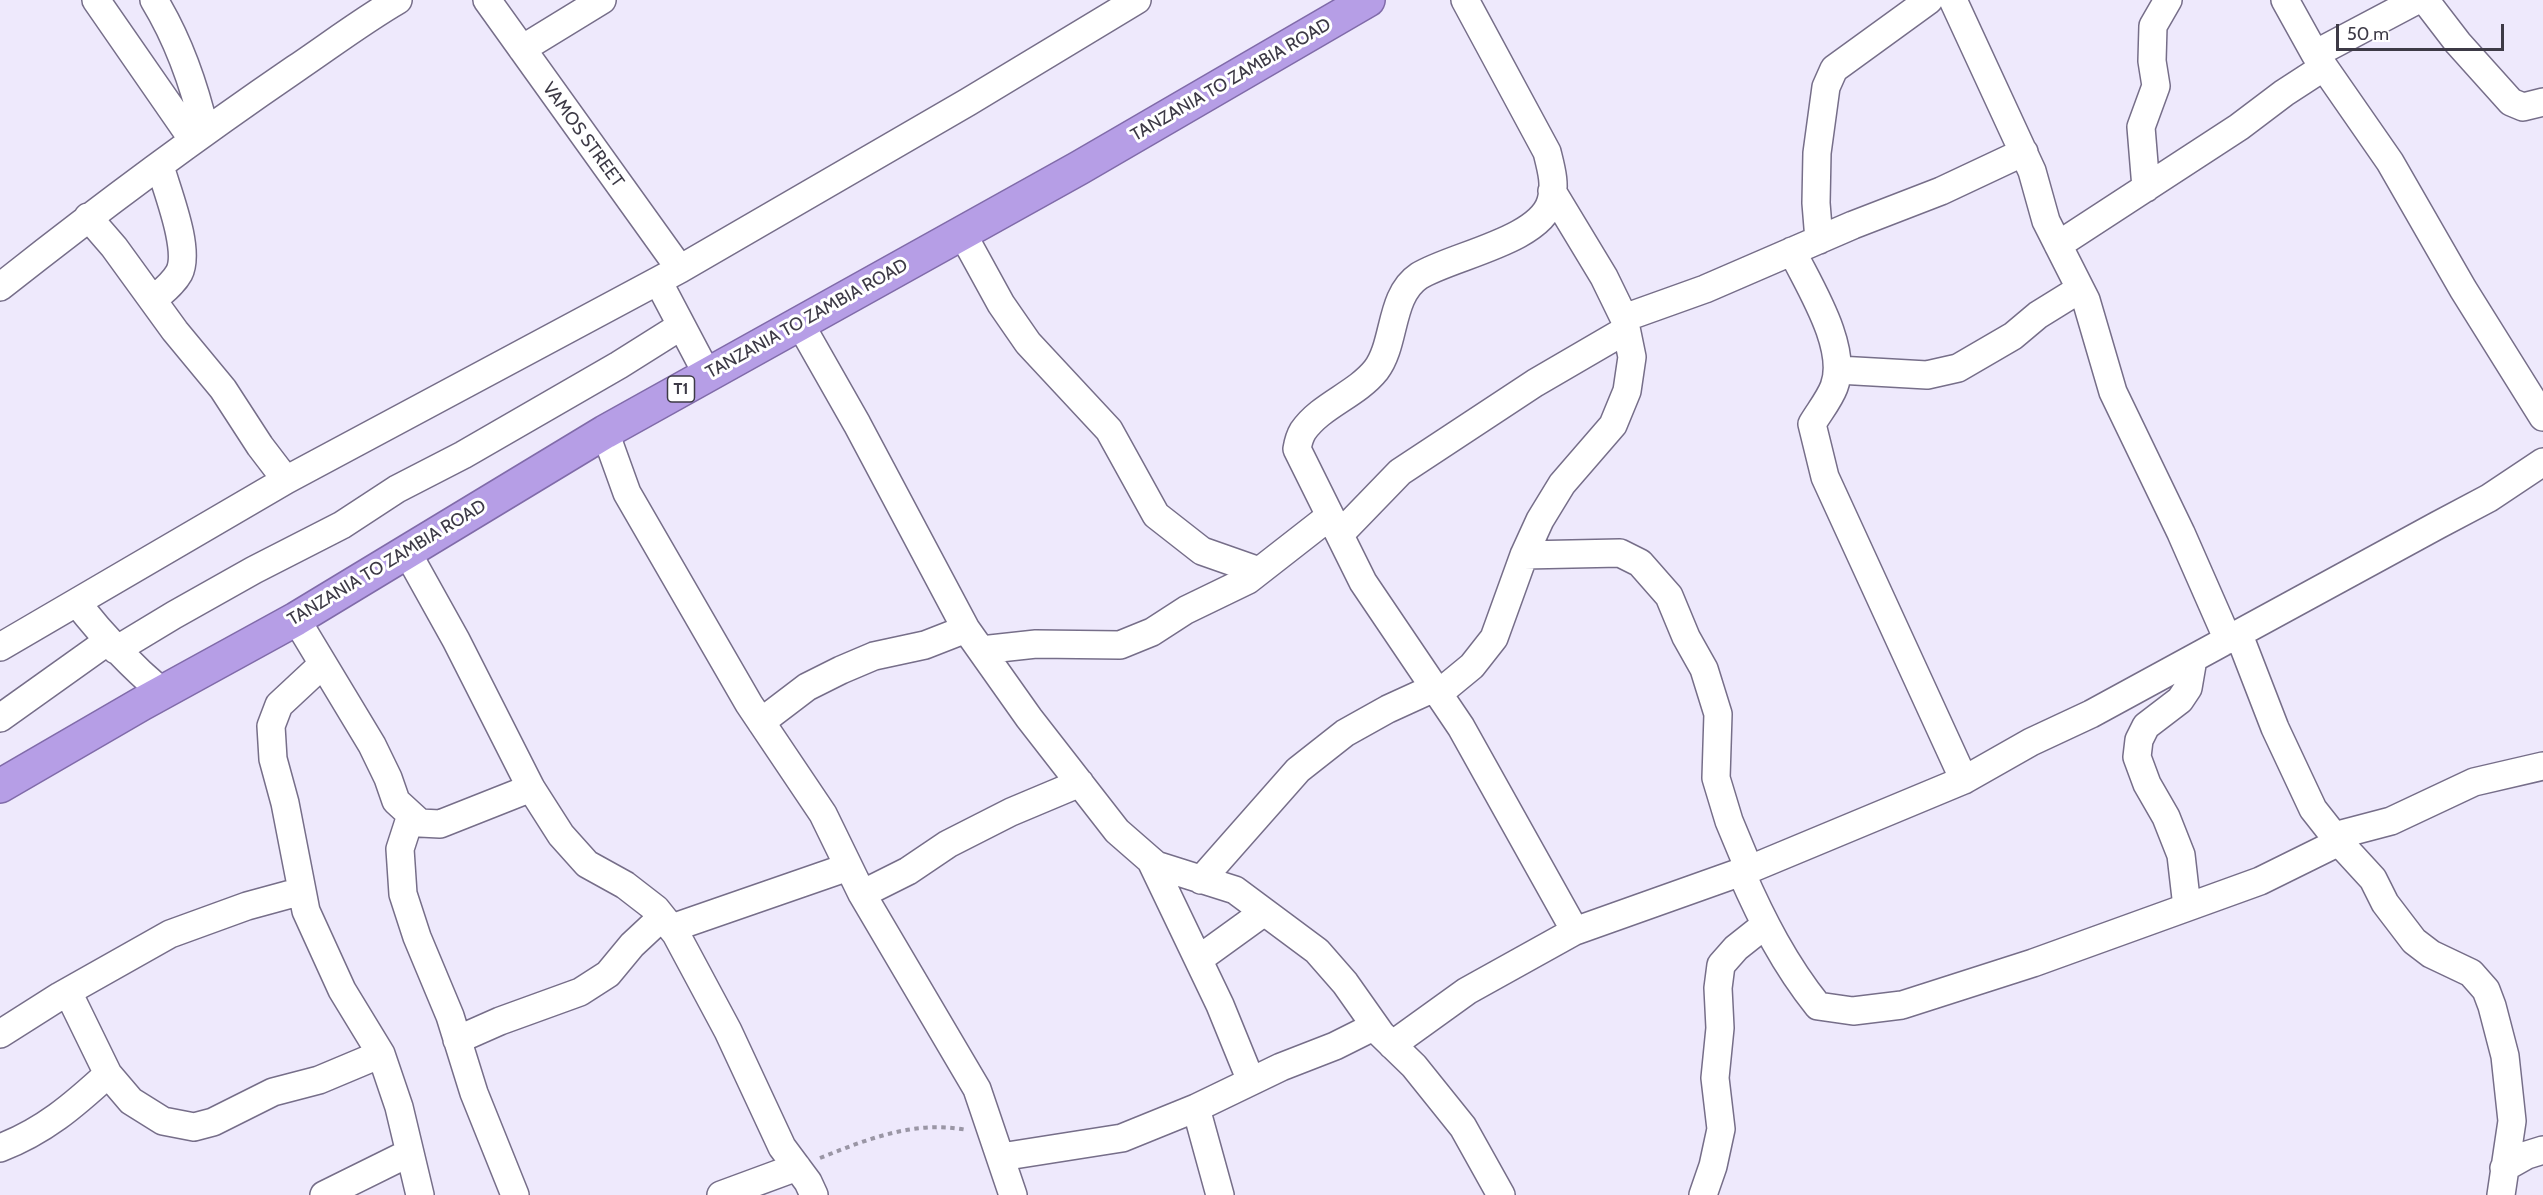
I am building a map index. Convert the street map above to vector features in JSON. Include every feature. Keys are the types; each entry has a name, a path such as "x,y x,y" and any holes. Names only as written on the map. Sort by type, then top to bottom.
{"highway":[{"name":"TANZANIA TO ZAMBIA ROAD","path":"0,786 162,692 296,619 605,432 1079,168 1352,4"}],"street":[{"path":"96,0 199,135"},
{"path":"154,0 170,27 191,79 199,135"},
{"path":"0,287 88,217 199,135 398,0"},
{"name":"VAMOS STREET","path":"487,0 522,49 669,275 681,326 707,374"},
{"path":"522,49 602,0"},
{"path":"0,647 286,480 669,275 968,102 1137,0"},
{"path":"1465,0 1547,152 1553,179 1551,201 1543,217 1525,229 1477,254 1419,277 1404,292 1377,368 1357,389 1317,417 1302,432 1297,448 1313,486 1363,582 1461,727 1575,931"},
{"path":"1819,240 1816,153 1826,87 1834,69 1929,0"},
{"path":"1953,0 2032,171 2046,221 2086,300 2113,392 2233,637 2313,809 2336,839 2373,879 2385,903 2414,941 2431,954 2471,973 2486,990 2505,1056 2512,1121 2501,1195"},
{"path":"2146,188 2141,127 2156,86 2152,61 2153,26 2168,0"},
{"path":"2285,0 2319,60 2390,162 2463,289 2543,417"},
{"path":"2058,245 2239,127 2284,93 2319,60 2417,0"},
{"path":"2424,0 2511,102 2523,107 2543,102"},
{"path":"761,722 807,687 874,656 924,645 973,640 1036,644 1120,645 1152,632 1186,610 1248,580 1335,525 1400,472 1625,324 1792,251 1941,191 2024,152"},
{"path":"153,300 171,284 181,270 182,249 178,229 160,166"},
{"path":"1201,880 1298,770 1345,733 1388,709 1436,691 1472,666 1494,638 1524,555 1540,520 1562,484 1613,425 1627,391 1632,357 1625,324 1604,277 1552,190"},
{"path":"88,217 114,247 175,332 223,389 260,446 286,480"},
{"path":"963,232 1001,304 1028,344 1109,430 1156,515 1202,550 1259,571"},
{"path":"1792,251 1821,310 1835,347 1838,370 1834,388 1812,424 1825,477 1964,780"},
{"path":"1838,370 1928,375 1958,368 2013,336 2038,315 2080,289"},
{"path":"799,322 857,424 973,640 1029,718 1117,831 1156,865 1235,890 1317,951 1345,982 1384,1035 1414,1066 1463,1127 1500,1195"},
{"path":"0,718 112,646 342,525 397,489 619,365 681,326"},
{"path":"605,432 627,493 761,722 823,814 862,894 977,1089 1013,1195"},
{"path":"997,1146 1122,1138 1196,1108 1251,1081 1384,1035 1575,931 1745,871 1964,780 2031,742 2091,714 2488,498 2543,462"},
{"path":"407,552 456,640 531,788 561,835 588,864 626,885 667,922 728,1031 782,1148 808,1182 814,1195"},
{"path":"1524,555 1620,553 1640,563 1670,596 1686,637 1704,669 1718,714 1716,778 1745,871 1766,925 1795,978 1818,1006 1853,1011 1902,1005 2000,974 2260,881 2336,839 2391,821 2474,782 2543,766"},
{"path":"77,603 112,646 162,692"},
{"path":"296,619 372,745 396,801 420,824 440,824 531,788"},
{"path":"2187,907 2181,855 2166,817 2147,784 2137,757 2139,740 2146,726 2180,700 2188,688 2193,659"},
{"path":"323,664 279,705 271,726 273,759 306,911 342,990 381,1054 399,1107 420,1195"},
{"path":"862,894 908,871 958,838 1011,812 1080,783"},
{"path":"411,815 400,849 403,894 417,937 450,1016 474,1093 515,1195"},
{"path":"1151,861 1198,959 1251,1081"},
{"path":"457,1040 500,1021 580,992 608,974 632,945 667,922 848,867"},
{"path":"0,1034 170,934 247,906 302,891"},
{"path":"1198,959 1264,912"},
{"path":"1703,1195 1721,1129 1715,1078 1720,1028 1718,988 1721,965 1736,948 1766,925"},
{"path":"68,992 108,1074 131,1101 163,1121 194,1127 213,1122 273,1092 319,1080 381,1054"},
{"path":"0,1148 18,1141 66,1112 108,1074"},
{"path":"1196,1108 1220,1195"},
{"path":"2504,1168 2527,1155 2543,1150"},
{"path":"324,1195 409,1152"},
{"path":"721,1195 797,1167"}],"path":[{"path":"797,1167 855,1144 916,1127 963,1129 997,1146"}]}
